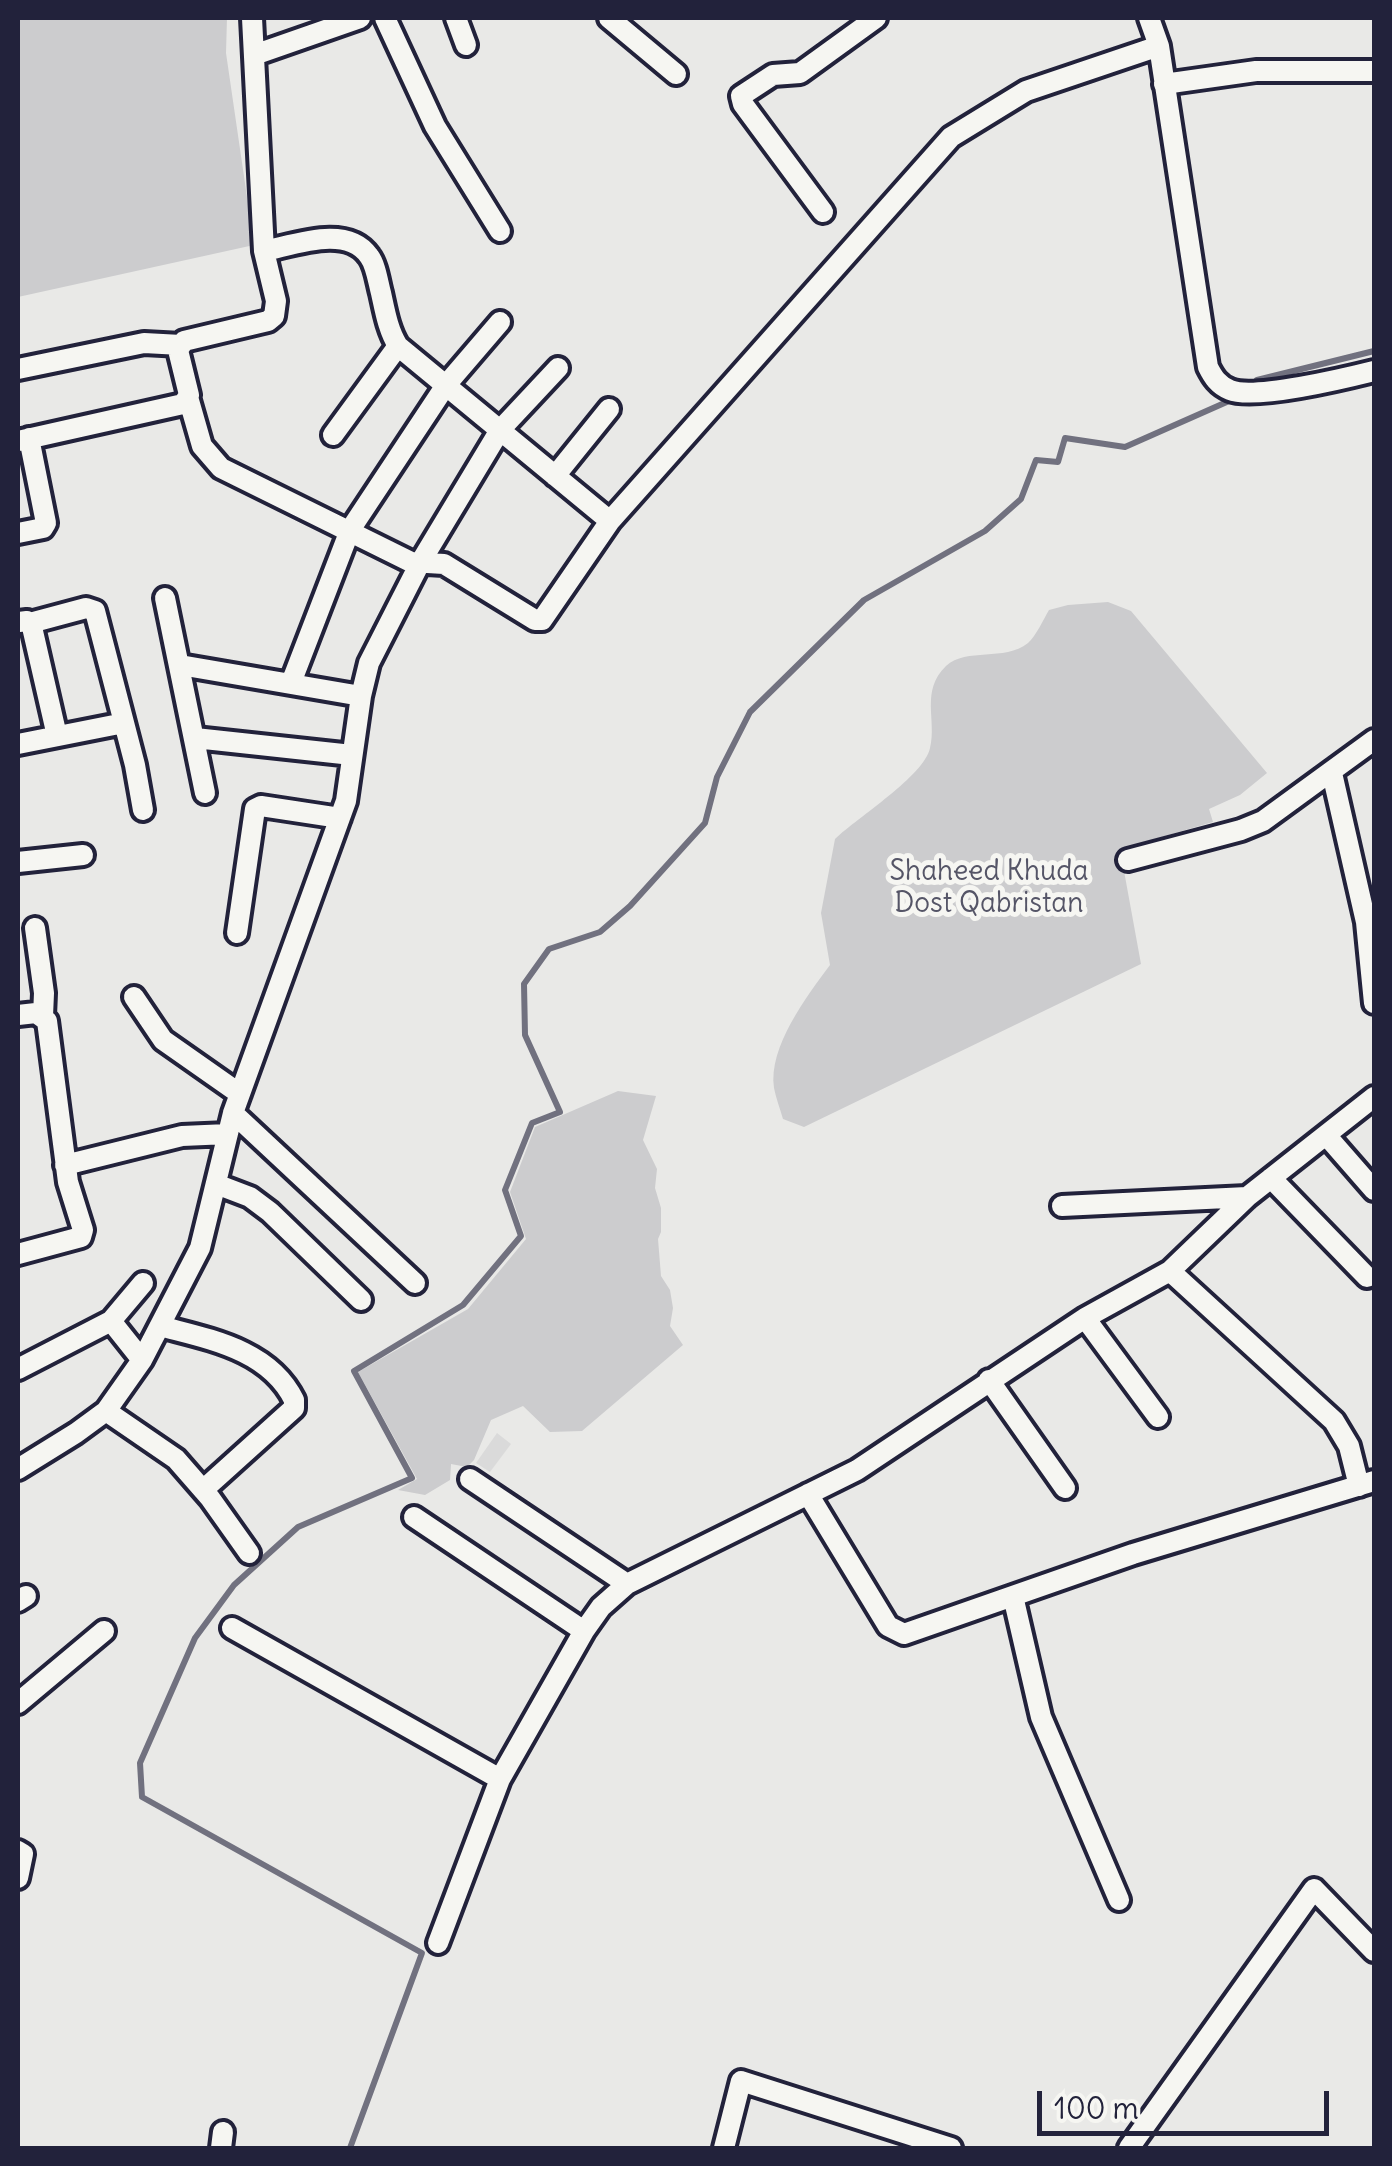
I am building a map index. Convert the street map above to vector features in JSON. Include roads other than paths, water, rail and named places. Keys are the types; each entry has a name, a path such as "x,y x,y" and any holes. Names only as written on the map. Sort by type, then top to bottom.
{"street":[{"path":"252,18 264,251 276,301 274,316 268,322 187,340 178,350 202,446 221,468 410,562 444,564 538,620 546,617 610,521 951,137 1026,92 1159,46"},
{"path":"254,55 360,18"},
{"path":"385,18 435,126 500,231"},
{"path":"456,18 466,45"},
{"path":"609,18 676,74"},
{"path":"824,212 743,104 741,96 773,75 800,73 876,18"},
{"path":"1149,18 1159,46 1208,367 1214,379 1232,392 1254,392 1335,381 1374,371"},
{"path":"1164,84 1256,72 1374,72"},
{"path":"264,251 323,239 341,240 360,248 371,258 398,346 610,521"},
{"path":"291,683 350,530 446,385 500,322"},
{"path":"18,370 144,343 181,345"},
{"path":"333,435 398,346"},
{"path":"18,1468 106,1410 142,1360 200,1248 237,1104 346,801 369,663 420,562 500,430 558,368"},
{"path":"18,533 42,528 46,523 21,440 183,404 188,397"},
{"path":"555,476 609,409"},
{"path":"165,598 205,792"},
{"path":"57,736 24,623 92,608 143,810"},
{"path":"180,665 361,696"},
{"path":"18,744 124,723"},
{"path":"195,738 352,755"},
{"path":"1128,860 1241,830 1263,820 1332,774 1374,740"},
{"path":"1332,774 1370,921 1374,1002"},
{"path":"237,933 255,809 262,806 340,818"},
{"path":"18,862 82,855"},
{"path":"35,928 44,993 43,1016"},
{"path":"134,997 163,1040 237,1104 415,1283"},
{"path":"18,1014 36,1013 47,1022 65,1166 83,1234 18,1254"},
{"path":"438,1943 500,1779 601,1607 627,1584 857,1470 1084,1318 1170,1271 1247,1198 1374,1097"},
{"path":"65,1166 182,1136 228,1134"},
{"path":"1326,1136 1374,1190"},
{"path":"1272,1178 1368,1277"},
{"path":"216,1184 250,1198 270,1212 361,1300"},
{"path":"1062,1206 1247,1198"},
{"path":"808,1494 888,1626 904,1634 1132,1554 1367,1483 1334,1421 1170,1271"},
{"path":"18,1365 112,1321 143,1283"},
{"path":"1084,1318 1158,1417"},
{"path":"112,1321 142,1360"},
{"path":"160,1326 234,1346 264,1365 294,1400 294,1408 203,1490"},
{"path":"988,1380 1065,1488"},
{"path":"106,1410 176,1459 248,1553"},
{"path":"470,1479 627,1584"},
{"path":"414,1518 584,1631"},
{"path":"1013,1596 1041,1717 1119,1900"},
{"path":"232,1628 500,1779"},
{"path":"18,1702 104,1631"},
{"path":"18,1850 23,1854 18,1878"},
{"path":"1130,2148 1314,1889 1374,1951"},
{"path":"724,2148 741,2081 951,2148"}],"waterway":[{"path":"1257,380 1374,351"},
{"path":"350,2148 422,1953 142,1797 140,1763 195,1638 234,1585 298,1527 412,1478 354,1371 463,1305 521,1236 505,1190 532,1123 560,1112 525,1035 524,984 549,949 600,932 630,906 705,823 717,777 750,712 864,600 985,531 1021,499 1036,460 1058,462 1065,438 1125,447 1229,401"}],"park label":[{"name":"Shaheed Khuda Dost Qabristan","path":"989,888"}]}
